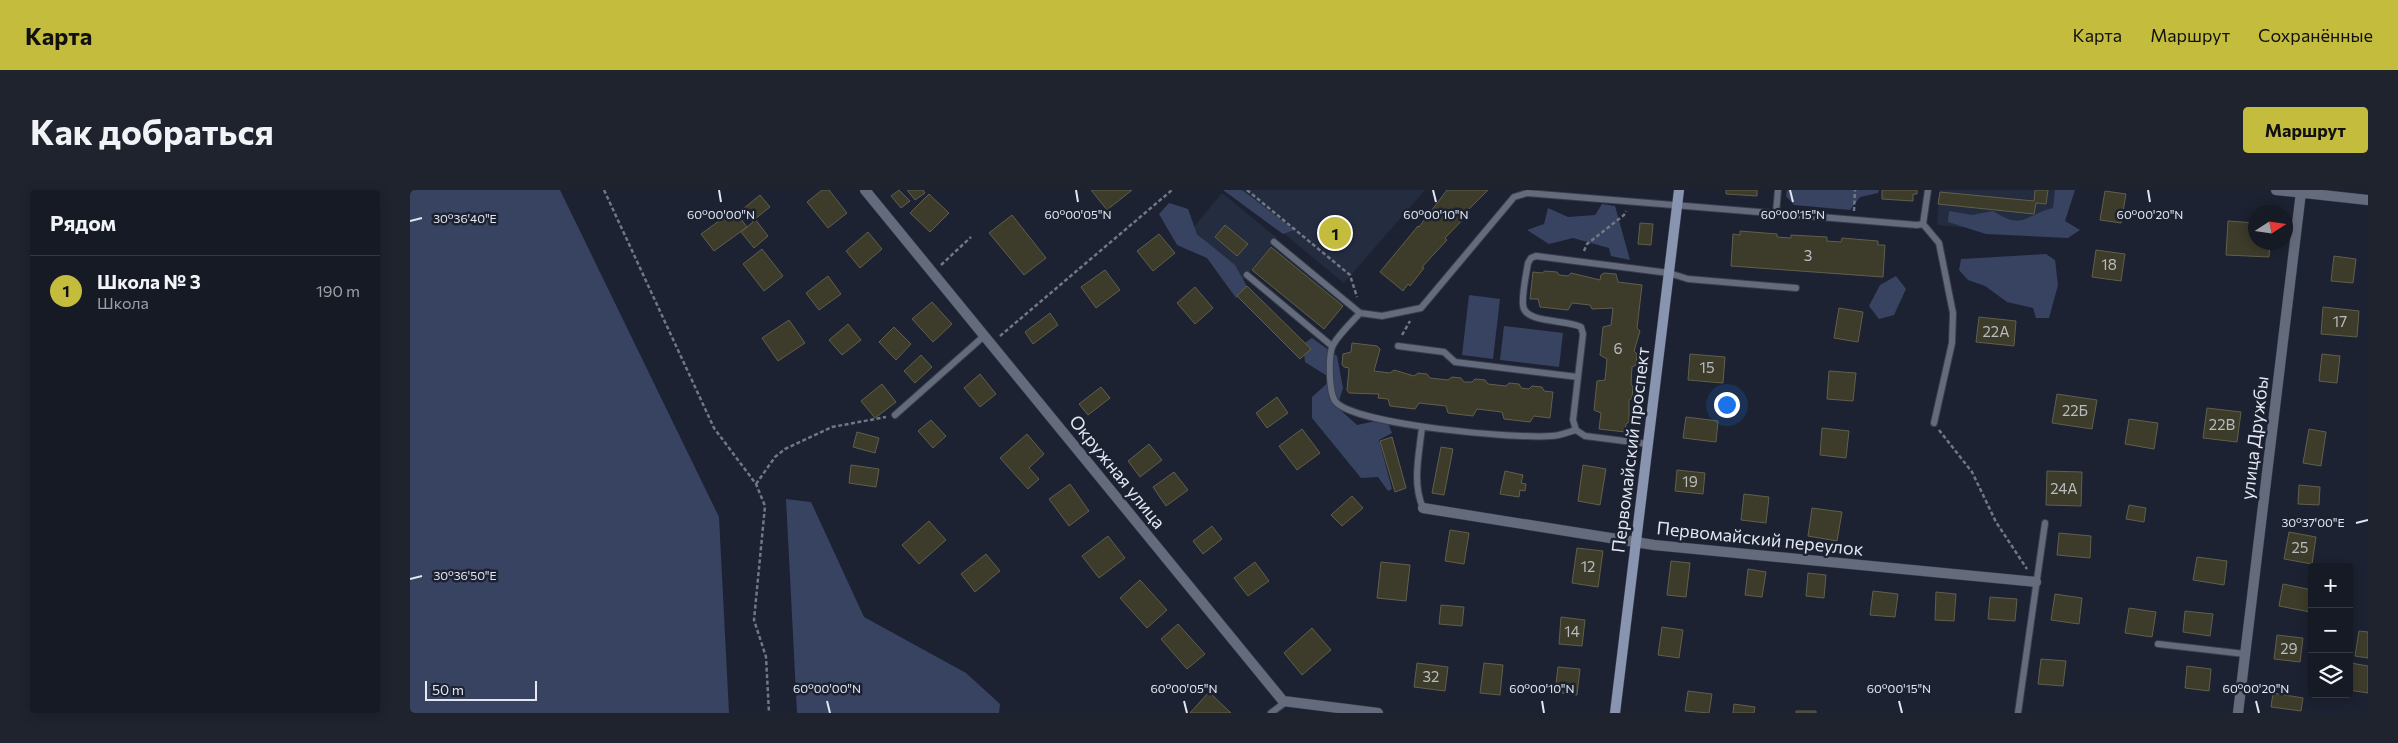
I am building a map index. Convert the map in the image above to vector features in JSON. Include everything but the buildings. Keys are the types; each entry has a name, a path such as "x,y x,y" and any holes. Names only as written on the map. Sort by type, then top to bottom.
{"street":[{"name":"Окружная улица","path":"866,190 1283,701 1287,702"},
{"name":"Первомайский проспект","path":"1615,713 1680,190"},
{"path":"2276,190 2368,200"},
{"name":"улица Дружбы","path":"2238,713 2301,192"},
{"name":"Первомайский переулок","path":"1423,508 1636,542 2036,582"},
{"path":"1287,702 1378,713"}],"lane":[{"path":"1776,214 1778,190"},
{"path":"1928,190 1923,224 1939,243 1953,313 1952,343 1934,423"},
{"path":"1274,242 1360,313 1382,316 1421,308 1514,197 1526,192 1776,214 1923,224"},
{"path":"1648,444 1585,436 1576,430 1573,420 1583,334 1581,327 1574,323 1532,317 1526,313 1523,306 1528,263 1531,258 1536,256 1669,273 1688,279 1796,288"},
{"path":"1247,276 1332,346"},
{"path":"1360,313 1332,346 1330,387 1335,401 1346,410 1422,427 1486,435 1552,436 1576,430"},
{"path":"895,415 988,340"},
{"path":"1398,346 1444,352 1455,362 1578,377"},
{"path":"1422,427 1417,467 1417,494 1423,508"},
{"path":"2018,713 2044,523"},
{"path":"2158,644 2245,654"},
{"path":"1271,713 1287,702"}],"path":[{"path":"604,190 714,428 756,484 765,506 754,620 766,657 769,713"},
{"path":"988,340 1172,190"},
{"path":"1247,190 1350,275 1360,313"},
{"path":"1853,220 1855,190"},
{"path":"1580,262 1587,244 1624,215 1630,201"},
{"path":"933,273 971,237"},
{"path":"1398,346 1407,325 1421,308"},
{"path":"756,484 775,457 786,449 832,426 877,420 895,415"},
{"path":"1934,423 1972,472 1996,522 2036,582"}],"shaded area":[{"path":"410,190 560,190 719,517 729,713 410,713"},
{"path":"1223,190 1242,190 1294,230 1283,234"},
{"path":"1231,190 1425,190 1344,283"},
{"path":"1787,190 1879,190 1878,193 1860,197 1850,210 1794,205 1786,196"},
{"path":"1940,190 2066,190 2061,236 1937,225"},
{"path":"2055,190 2075,190 2065,221 2080,230 2068,238 1986,234 1948,222 1949,211 1972,215 1993,211 2011,220 2024,220 2053,208"},
{"path":"1222,193 1277,238 1242,281 1193,228"},
{"path":"1169,203 1188,209 1197,234 1235,265 1249,290 1236,298 1207,258 1177,245 1159,214"},
{"path":"1602,204 1615,206 1630,260 1611,256 1609,248 1573,238 1549,244 1527,230 1544,224 1548,208 1568,217 1595,215"},
{"path":"2046,254 2055,260 2058,285 2049,318 2036,318 2033,308 2007,302 1985,286 1968,280 1959,270 1961,259"},
{"path":"1896,276 1906,289 1894,315 1879,319 1869,306 1880,285"},
{"path":"1469,295 1500,299 1493,359 1462,355"},
{"path":"1504,326 1563,333 1559,367 1500,360"},
{"path":"1312,338 1337,356 1343,388 1337,407 1357,425 1386,419 1392,433 1379,440 1392,489 1388,491 1378,477 1361,478 1312,418 1312,397 1332,379 1305,362 1303,344"},
{"path":"786,499 811,502 864,617 966,673 1000,704 999,713 797,713"}],"place":[{"name":"Школа № 3","path":"1335,233"}]}
